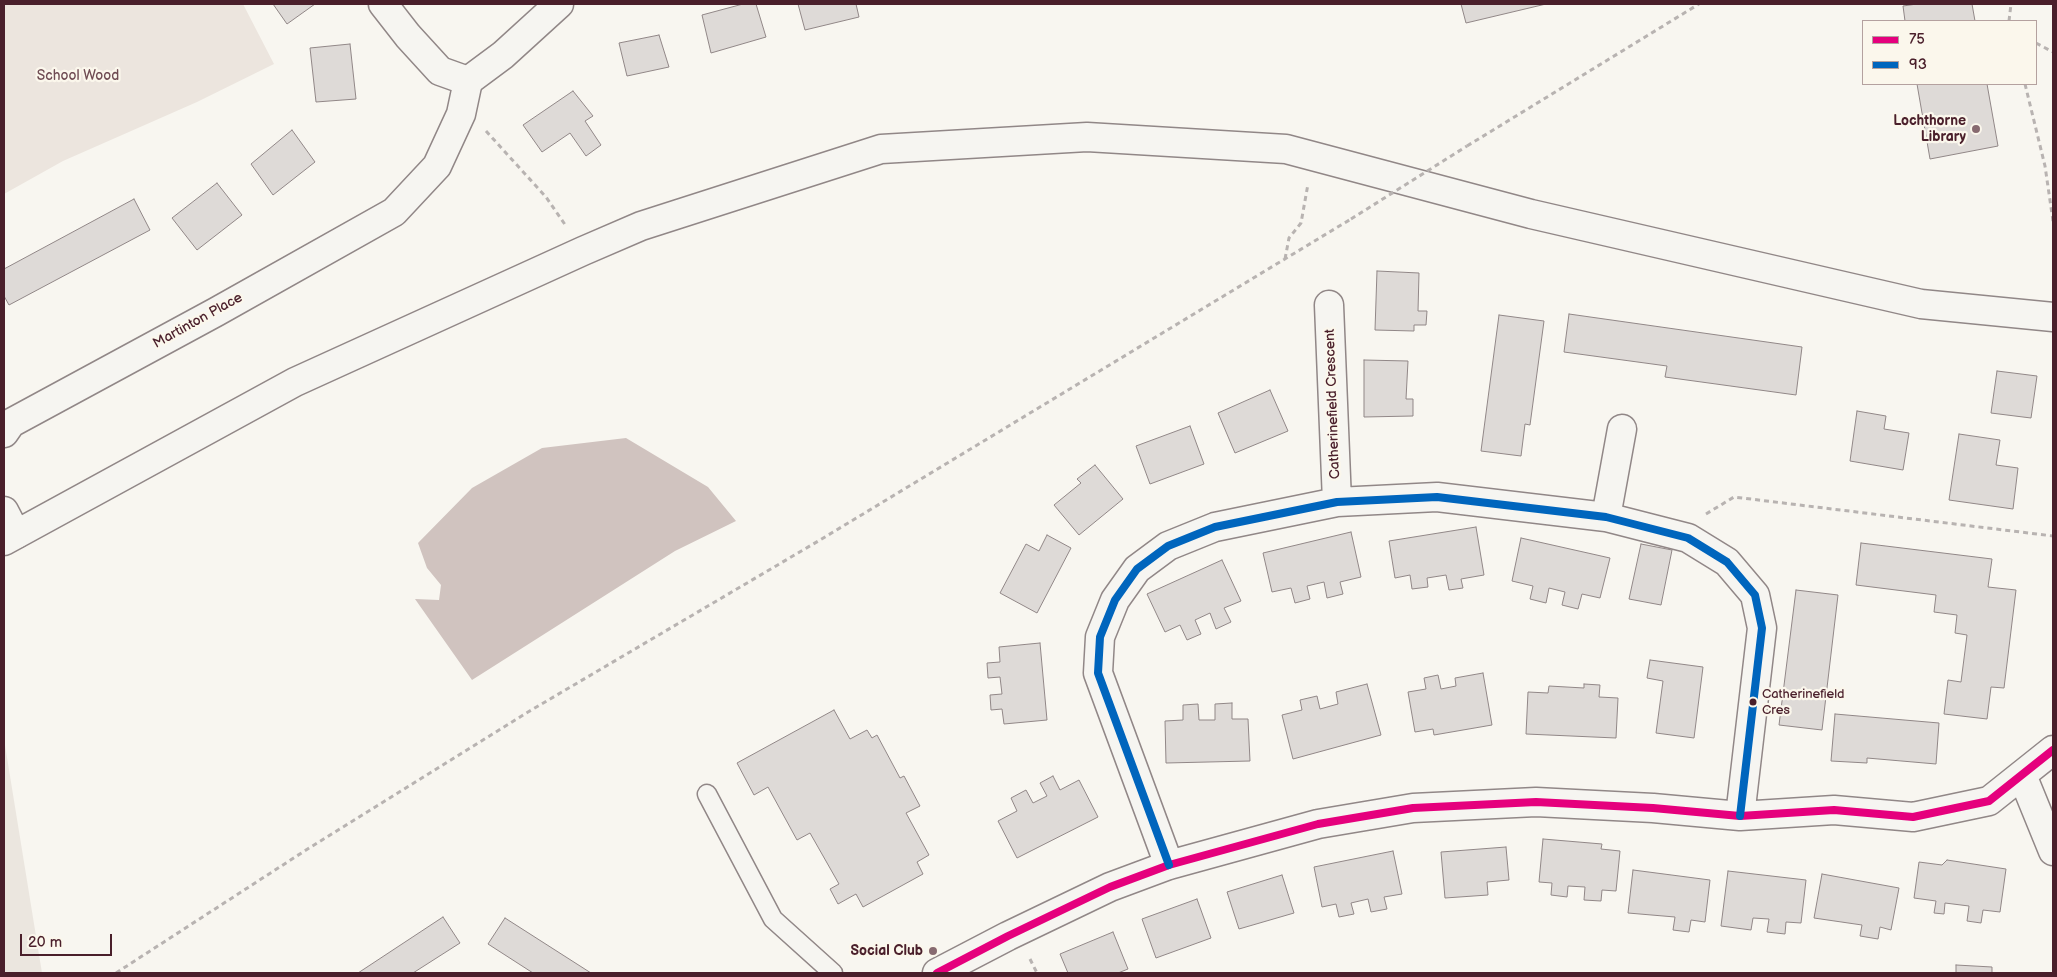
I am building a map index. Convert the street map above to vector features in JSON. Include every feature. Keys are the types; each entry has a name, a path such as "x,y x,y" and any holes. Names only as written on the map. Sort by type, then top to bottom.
{"main road":[{"path":"383,4 408,36 440,71 468,81 504,56 559,4"},
{"name":"Martinton Place","path":"4,433 11,423 216,312 394,212 437,166 461,114 468,81"},
{"path":"7,532 295,382 583,251 641,226 881,149 1087,137 1286,149 1531,214 1921,304 2053,317"},
{"name":"Catherinefield Crescent","path":"1329,305 1336,502"},
{"path":"1606,517 1622,429"},
{"path":"1169,865 1098,673 1100,638 1115,600 1137,569 1168,546 1215,527 1336,502 1437,497 1606,517 1688,538 1727,562 1755,595 1762,628 1740,816"},
{"path":"937,973 1008,936 1110,887 1169,865 1318,824 1413,808 1536,802 1653,808 1740,816 1834,810 1913,817 1989,801 2053,750"},
{"path":"2022,775 2053,851"}],"lane":[{"path":"707,794 772,919 833,973"}],"path":[{"path":"116,973 306,850 528,712 820,540 1285,259 1699,4"},
{"path":"2009,20 2011,4"},
{"path":"2037,44 2053,52"},
{"path":"468,81 486,131 546,197 583,251"},
{"path":"2025,85 2045,166 2053,221"},
{"path":"1285,259 1289,238 1301,222 1313,156"},
{"path":"1674,535 1734,497 2053,536"}],"shaded area":[{"path":"626,438 708,487 736,521 675,551 472,680 415,599 439,600 441,585 427,568 418,543 472,488 542,448"},
{"path":"4,739 42,973 4,973"}],"green space":[{"name":"School Wood","path":"4,4 243,4 274,64 197,102 63,161 4,194"}],"building":[{"path":"273,4 315,4 287,24"},
{"path":"743,4 756,4 766,37 711,53 702,15"},
{"path":"798,4 856,4 859,17 805,30"},
{"path":"1461,4 1546,4 1466,23"},
{"path":"1917,4 1972,4 1975,20 1905,20 1903,6"},
{"path":"659,35 669,67 627,76 619,43"},
{"path":"350,44 356,99 316,102 310,48"},
{"path":"1917,85 1987,85 1998,146 1930,159"},
{"path":"573,91 593,116 585,121 601,145 586,156 570,133 542,152 523,125"},
{"path":"292,130 315,162 273,195 251,164"},
{"path":"217,183 242,215 197,250 172,218"},
{"path":"134,199 150,230 9,305 4,296 4,269"},
{"path":"1377,271 1419,273 1418,311 1427,311 1426,325 1414,325 1414,331 1375,330"},
{"path":"1569,314 1802,347 1796,395 1665,377 1667,366 1564,352"},
{"path":"1499,315 1544,321 1530,425 1525,424 1521,456 1481,451"},
{"path":"1364,360 1408,361 1406,399 1413,399 1413,416 1364,417"},
{"path":"1997,371 2037,376 2031,418 1991,413"},
{"path":"1270,390 1288,431 1235,453 1218,413"},
{"path":"1857,411 1886,416 1884,429 1909,433 1903,470 1850,461"},
{"path":"1190,426 1204,464 1150,484 1136,446"},
{"path":"1959,434 2000,440 1996,465 2018,468 2013,509 1949,500"},
{"path":"1095,465 1123,499 1079,535 1054,505 1081,483 1077,479"},
{"path":"1476,527 1484,575 1461,579 1463,588 1449,590 1446,575 1427,578 1428,587 1412,589 1410,575 1395,578 1389,541"},
{"path":"1351,532 1361,577 1340,582 1343,594 1327,598 1324,582 1307,586 1310,599 1295,603 1291,588 1272,592 1263,553"},
{"path":"1047,535 1071,548 1037,613 1000,593 1026,544 1039,551"},
{"path":"1521,538 1610,558 1600,598 1582,594 1578,609 1562,605 1565,592 1549,588 1546,603 1530,599 1533,586 1512,581"},
{"path":"1861,543 1992,559 1988,587 2016,590 2004,688 1991,687 1987,719 1944,714 1948,680 1961,682 1967,635 1955,633 1957,615 1934,612 1936,595 1856,585"},
{"path":"1641,544 1672,550 1661,605 1629,599"},
{"path":"1222,560 1241,601 1224,608 1231,622 1216,629 1210,613 1195,620 1201,634 1187,640 1180,625 1165,632 1147,594"},
{"path":"1796,590 1838,595 1822,730 1779,725"},
{"path":"1040,643 1047,720 1004,724 1002,709 991,710 990,695 1002,694 1000,677 988,678 987,663 1000,662 999,647"},
{"path":"1650,660 1703,667 1694,738 1656,733 1663,681 1647,678"},
{"path":"1483,673 1492,725 1434,735 1433,729 1415,732 1408,692 1426,689 1424,678 1438,675 1441,689 1456,686 1455,678"},
{"path":"1367,684 1381,735 1293,759 1282,715 1302,710 1300,700 1317,696 1320,709 1338,704 1336,692"},
{"path":"1584,684 1600,685 1599,697 1618,698 1616,738 1526,734 1528,692 1548,693 1549,686 1584,688"},
{"path":"1232,703 1232,719 1248,719 1250,761 1166,763 1165,721 1183,720 1183,705 1198,704 1199,720 1215,720 1215,704"},
{"path":"834,710 850,739 867,730 872,738 877,735 900,778 904,776 920,806 906,813 929,855 917,862 923,874 863,907 856,894 838,904 830,889 839,884 810,833 797,840 768,787 754,795 737,763"},
{"path":"1835,714 1939,723 1936,764 1867,758 1867,763 1831,761"},
{"path":"1053,776 1060,790 1079,780 1098,817 1017,858 998,821 1017,811 1011,798 1026,790 1033,803 1047,796 1040,783"},
{"path":"1543,839 1602,844 1601,849 1620,851 1616,891 1602,890 1601,901 1584,900 1585,887 1568,886 1567,897 1551,895 1552,883 1539,882"},
{"path":"1506,847 1509,880 1487,882 1488,895 1445,898 1441,852"},
{"path":"1393,851 1402,894 1384,897 1387,909 1371,912 1368,899 1351,903 1354,914 1339,917 1336,904 1322,907 1314,867"},
{"path":"1947,860 2006,869 2000,912 1983,910 1981,923 1967,921 1969,906 1945,903 1944,914 1934,913 1936,901 1914,898 1919,862 1942,865"},
{"path":"1633,870 1710,880 1705,922 1691,920 1689,932 1673,930 1675,917 1628,913"},
{"path":"1728,871 1806,880 1801,923 1786,922 1785,934 1767,932 1769,919 1753,918 1751,930 1721,926"},
{"path":"1822,874 1899,888 1891,930 1880,927 1878,939 1860,936 1862,925 1814,918"},
{"path":"1282,875 1294,913 1239,929 1227,892"},
{"path":"1197,899 1211,938 1156,958 1142,919"},
{"path":"443,917 460,943 413,973 358,973"},
{"path":"505,918 591,973 533,973 488,944"},
{"path":"1113,932 1128,969 1118,973 1068,973 1060,954"},
{"path":"1956,965 1992,967 1992,973 1956,973"}],"transit line":[{"name":"93","path":"1169,865 1098,673 1100,637 1115,600 1137,569 1168,546 1215,527 1337,502 1437,497 1606,517 1688,538 1727,562 1755,595 1762,628 1740,816"},
{"name":"75","path":"937,973 1008,936 1110,887 1169,865 1318,824 1413,808 1536,802 1653,808 1740,816 1834,810 1913,817 1989,801 2053,750"}],"place":[{"name":"Lochthorne Library","path":"1976,129"},
{"name":"Catherinefield Cres","path":"1753,702"},
{"name":"Social Club","path":"933,951"}]}
